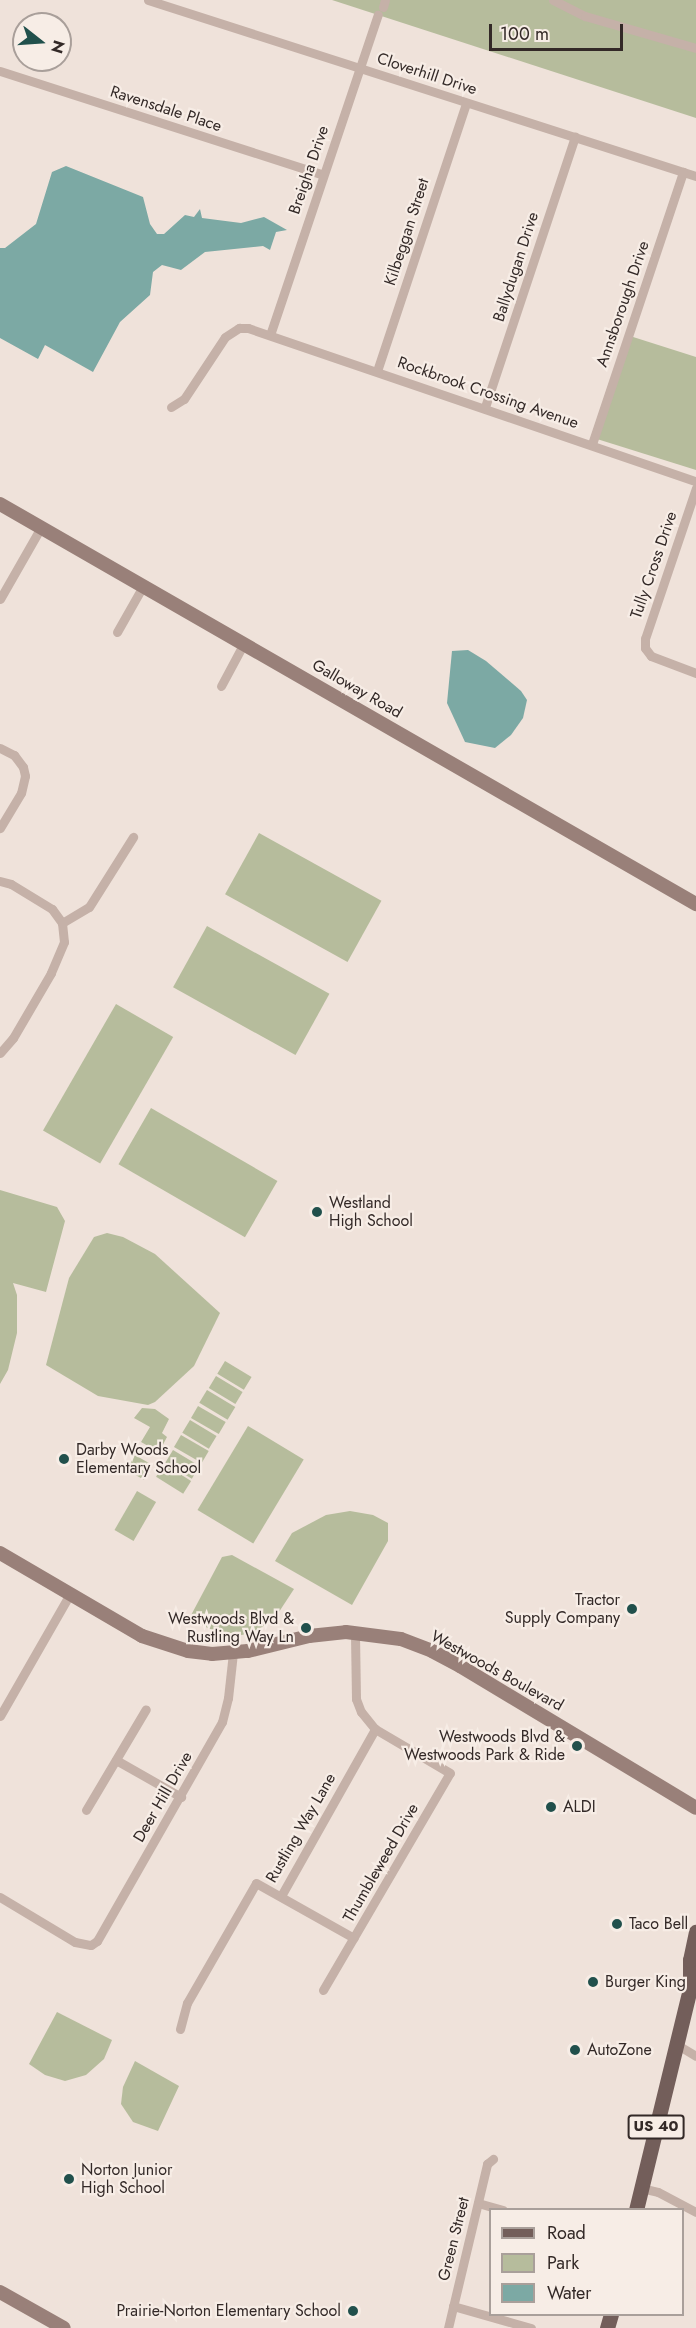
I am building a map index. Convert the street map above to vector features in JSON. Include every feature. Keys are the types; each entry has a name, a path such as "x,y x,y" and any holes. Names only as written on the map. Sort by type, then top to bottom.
{"main road":[{"name":"US 40","path":"636,2208 693,1983 690,1960 696,1932"}],"street":[{"name":"Cloverhill Drive","path":"148,0 696,176"},
{"path":"553,0 585,16 696,48"},
{"name":"Breigha Drive","path":"270,336 382,7"},
{"name":"Ravensdale Place","path":"0,71 323,175"},
{"name":"Kilbeggan Street","path":"377,371 466,103"},
{"name":"Ballydugan Drive","path":"485,407 574,137"},
{"name":"Annsborough Drive","path":"592,444 683,172"},
{"name":"Rockbrook Crossing Avenue","path":"171,408 184,399 225,337 239,328 248,328 485,407 696,481"},
{"name":"Tully Cross Drive","path":"696,488 645,639 646,652 666,663 696,673"},
{"name":"Galloway Road","path":"0,504 696,904"},
{"path":"0,600 41,527"},
{"path":"117,632 143,586"},
{"path":"220,686 244,643"},
{"path":"0,748 18,759 25,776 21,793 0,828"},
{"path":"62,923 89,907 133,837"},
{"path":"0,881 45,904 62,923 64,942 56,963 12,1038 0,1053"},
{"name":"Westwoods Boulevard","path":"0,1554 126,1628 157,1643 188,1651 234,1653 263,1649 309,1636 355,1633 401,1639 432,1651 696,1808"},
{"path":"0,1716 70,1594"},
{"path":"355,1633 356,1699 361,1712 375,1729"},
{"name":"Deer Hill Drive","path":"0,1897 75,1942 91,1945 97,1941 222,1722 234,1653"},
{"path":"86,1810 146,1709"},
{"name":"Thumbleweed Drive","path":"323,1990 449,1776 448,1770 375,1729"},
{"name":"Rustling Way Lane","path":"180,2029 187,2003 256,1882 281,1896 375,1729"},
{"path":"116,1760 181,1797"},
{"path":"281,1896 354,1938"},
{"path":"676,2044 696,2056"},
{"name":"Green Street","path":"448,2328 487,2164 493,2159"},
{"path":"641,2188 658,2192 696,2212"},
{"path":"478,2203 497,2208"},
{"path":"0,2292 64,2328"},
{"path":"453,2306 531,2328"}],"green space":[{"path":"332,0 696,0 696,118"},
{"path":"630,336 696,357 696,470 597,439"},
{"path":"259,833 381,901 348,962 225,894"},
{"path":"207,926 329,994 296,1055 173,987"},
{"path":"116,1004 173,1037 100,1163 43,1130"},
{"path":"151,1108 277,1181 245,1237 118,1164"},
{"path":"0,1190 57,1207 65,1221 46,1292 13,1283 17,1295 17,1333 8,1370 0,1384"},
{"path":"107,1233 123,1237 155,1254 220,1313 194,1366 155,1402 148,1405 98,1396 46,1365 69,1278 94,1237"},
{"path":"225,1361 252,1377 244,1390 217,1374"},
{"path":"216,1376 243,1392 235,1404 209,1388"},
{"path":"207,1390 235,1407 228,1420 199,1403"},
{"path":"198,1406 226,1422 219,1434 191,1418"},
{"path":"142,1408 155,1409 169,1419 162,1433 167,1437 159,1452 141,1442 150,1427 134,1418"},
{"path":"190,1420 217,1436 209,1449 182,1433"},
{"path":"248,1426 304,1459 253,1543 198,1510"},
{"path":"181,1435 209,1451 202,1463 174,1447"},
{"path":"173,1450 200,1466 192,1479 165,1463"},
{"path":"135,1455 152,1465 144,1480 126,1470"},
{"path":"164,1464 191,1481 183,1494 156,1477"},
{"path":"137,1491 156,1502 134,1541 114,1530"},
{"path":"350,1511 373,1515 388,1523 388,1541 352,1605 275,1561 292,1533 326,1515"},
{"path":"232,1555 294,1589 275,1618 259,1629 242,1635 212,1630 189,1619 222,1557"},
{"path":"57,2012 112,2040 104,2059 86,2075 65,2081 45,2075 29,2064"},
{"path":"135,2061 179,2086 158,2131 133,2122 121,2104 123,2087"}],"water":[{"path":"66,166 143,197 150,224 157,234 164,234 185,215 194,217 200,209 202,218 241,223 264,217 287,230 276,232 270,250 263,246 205,252 181,270 162,265 153,272 150,295 120,322 93,372 45,345 38,359 0,338 0,248 5,248 36,224 52,172"},
{"path":"468,650 486,661 521,691 527,700 523,718 511,735 495,748 465,742 447,703 452,651"}],"place":[{"name":"Westland High School","path":"317,1212"},
{"name":"Darby Woods Elementary School","path":"64,1459"},
{"name":"Tractor Supply Company","path":"632,1609"},
{"name":"Westwoods Blvd & Rustling Way Ln","path":"306,1628"},
{"name":"Westwoods Blvd & Westwoods Park & Ride","path":"577,1746"},
{"name":"ALDI","path":"551,1807"},
{"name":"Taco Bell","path":"617,1924"},
{"name":"Burger King","path":"593,1982"},
{"name":"AutoZone","path":"575,2050"},
{"name":"Norton Junior High School","path":"69,2179"},
{"name":"Prairie-Norton Elementary School","path":"353,2311"}]}
